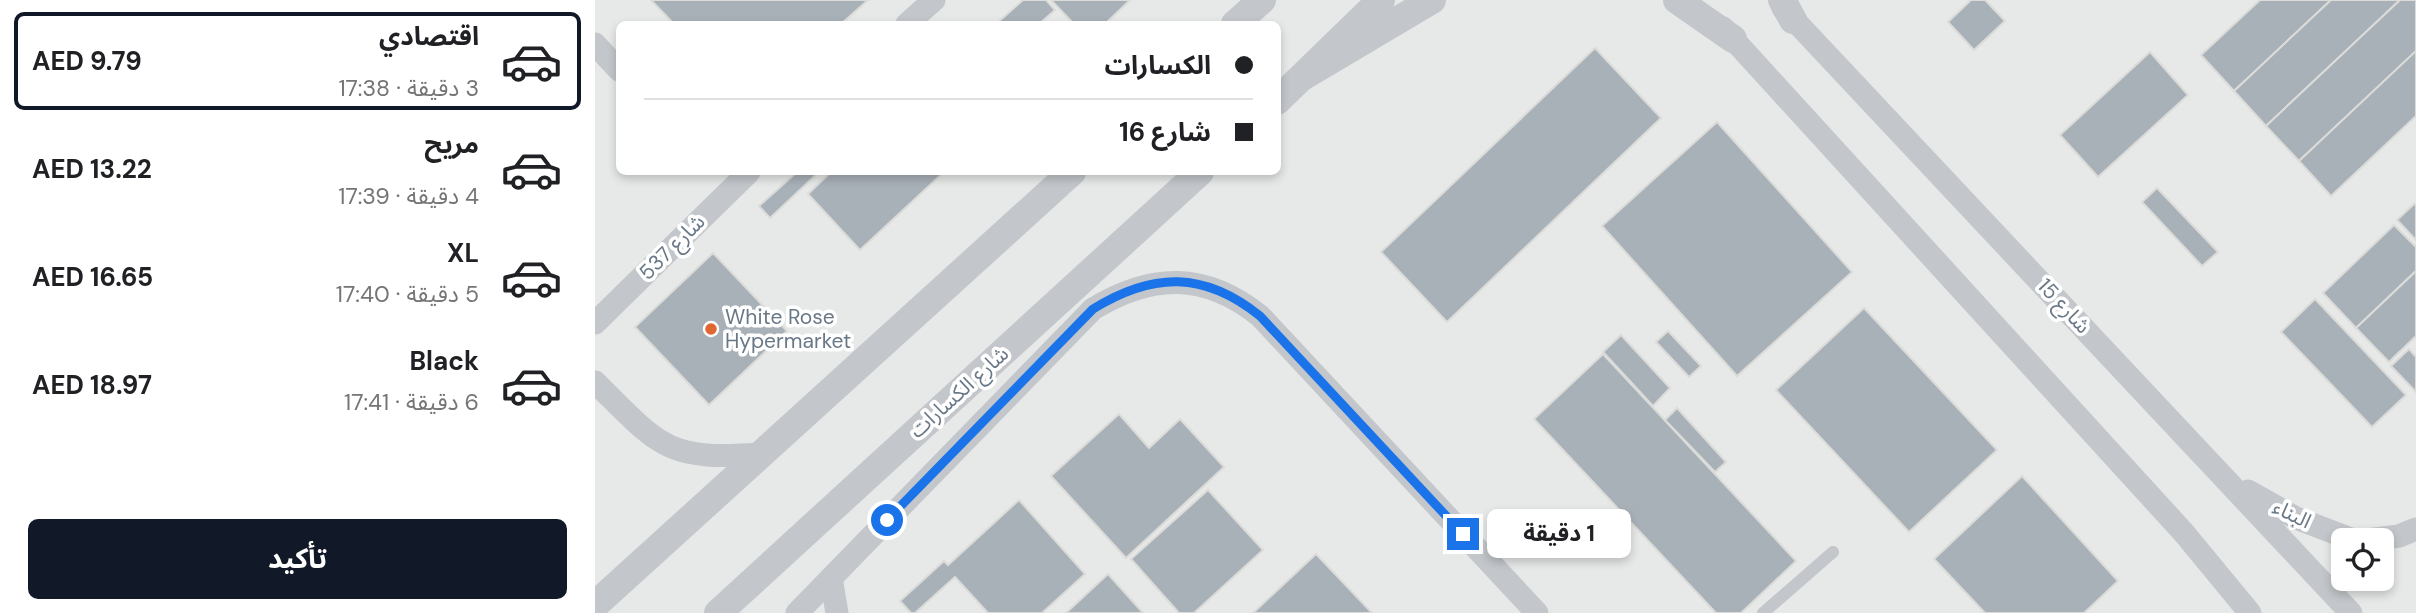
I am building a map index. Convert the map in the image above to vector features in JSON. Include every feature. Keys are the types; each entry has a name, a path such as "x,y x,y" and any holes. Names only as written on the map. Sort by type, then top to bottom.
{"street":[{"path":"910,21 934,0"},
{"path":"1238,21 1262,0"},
{"path":"1281,97 1381,0"},
{"path":"1304,76 1432,0"},
{"path":"1677,0 1733,39"},
{"path":"1697,0 2184,533 2250,613"},
{"name":"شارع 15","path":"1784,7 2351,613"},
{"path":"595,44 616,67"},
{"path":"595,605 1069,175"},
{"name":"شارع الكسارات","path":"719,613 1198,175"},
{"name":"شارع 537","path":"595,323 724,179"},
{"path":"797,613 1093,309 1122,291 1183,281 1237,298 1260,316 1537,613"},
{"path":"595,382 652,438 674,450 696,456 759,454"},
{"name":"البناء","path":"2231,482 2296,518 2331,531"},
{"name":"البناء","path":"2394,537 2416,529"},
{"path":"2184,533 2227,613"},
{"path":"831,578 837,613"}],"lane":[{"path":"1763,613 1833,552"}],"shaded area":[{"path":"595,0 2416,0 2416,613 595,613"}],"building":[{"path":"651,0 868,0 844,21 671,21"},
{"path":"1023,0 1046,0 1055,10 1042,21 999,21"},
{"path":"1051,0 1130,0 1108,21 1071,21"},
{"path":"1971,0 1985,0 2005,21 1974,50 1948,22"},
{"path":"2260,0 2331,0 2234,91 2201,55"},
{"path":"2331,0 2400,0 2266,126 2234,91"},
{"path":"2400,0 2416,0 2416,51 2299,161 2266,126"},
{"path":"1595,48 1661,118 1447,322 1381,252"},
{"path":"2416,51 2416,116 2331,196 2299,161"},
{"path":"2150,52 2188,95 2098,177 2060,135"},
{"path":"1717,122 1852,272 1737,376 1602,226"},
{"path":"794,175 816,175 770,218 759,206"},
{"path":"828,175 941,175 860,250 808,194"},
{"path":"2157,188 2218,252 2202,266 2142,202"},
{"path":"2416,205 2416,240 2397,220"},
{"path":"2394,225 2416,247 2416,271 2356,328 2323,293"},
{"name":"White Rose Hypermarket","path":"713,253 787,331 709,405 635,327"},
{"path":"2416,271 2416,336 2389,362 2356,328"},
{"path":"2315,299 2406,395 2372,427 2281,332"},
{"path":"1864,308 1997,450 1909,532 1776,390"},
{"path":"1668,331 1701,366 1689,377 1656,342"},
{"path":"1621,335 1670,388 1653,406 1603,352"},
{"path":"2409,349 2416,357 2416,392 2391,366"},
{"path":"1603,354 1796,561 1741,613 1716,613 1534,419"},
{"path":"1677,408 1726,462 1715,472 1665,420"},
{"path":"1119,414 1149,448 1180,419 1224,467 1126,558 1051,476"},
{"path":"2022,476 2118,581 2084,613 1985,613 1934,559"},
{"path":"1208,490 1263,550 1194,613 1179,613 1131,559"},
{"path":"1019,500 1085,574 1042,613 988,613 955,577 915,613 911,613 900,601 944,561 948,565"},
{"path":"1316,554 1372,613 1253,613"},
{"path":"1108,574 1143,613 1066,613"}],"place":[{"name":"White Rose Hypermarket","path":"711,329"}],"route":[{"path":"887,520 1093,309 1122,291 1183,281 1214,288 1237,298 1260,316 1463,534"}]}
